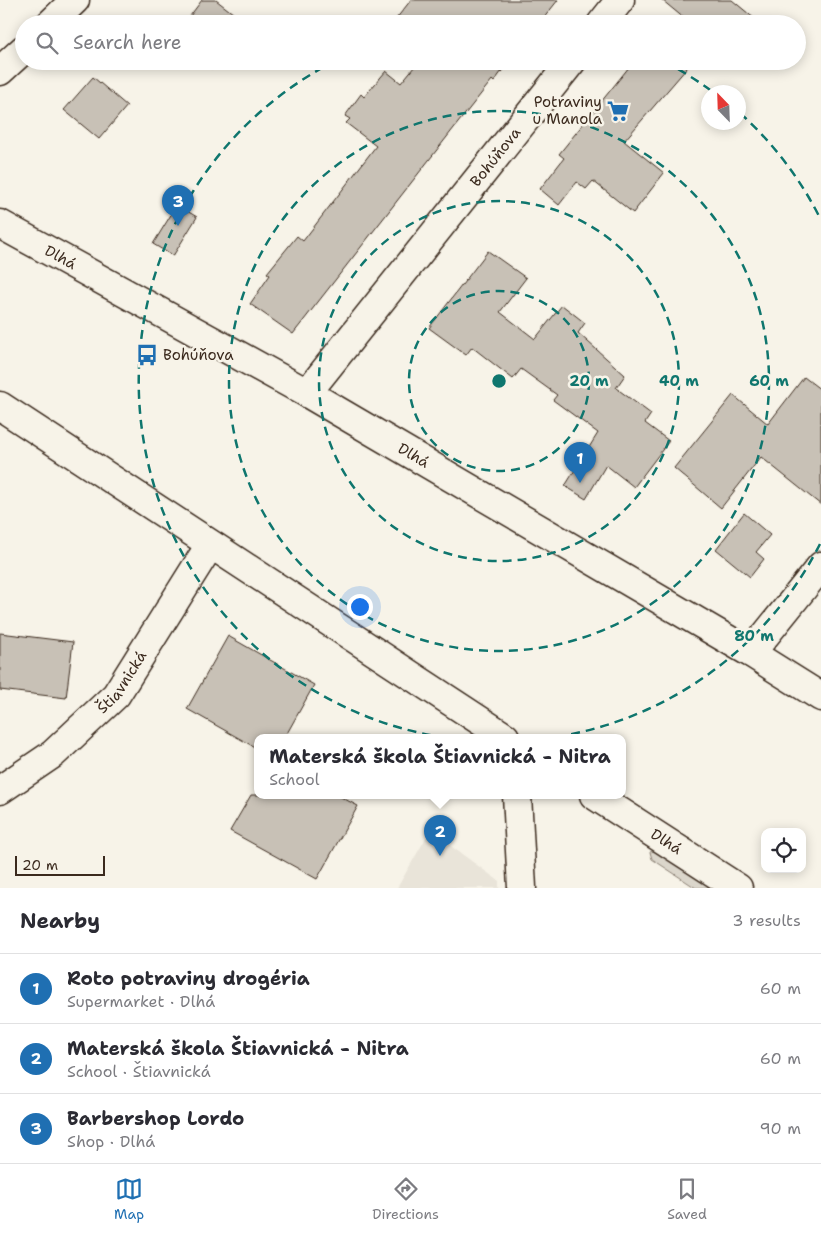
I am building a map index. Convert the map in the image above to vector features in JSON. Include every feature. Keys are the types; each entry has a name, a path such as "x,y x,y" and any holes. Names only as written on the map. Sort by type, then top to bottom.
{"street":[{"path":"59,15 75,0"},
{"path":"608,15 620,0"},
{"path":"0,71 15,57"},
{"name":"Bohúňova","path":"307,393 565,70"},
{"name":"Dlhá","path":"0,224 307,393 751,652 821,698"},
{"path":"0,406 500,734"},
{"name":"Štiavnická","path":"0,790 53,754 116,695 210,545"},
{"path":"751,652 821,566"},
{"path":"517,799 522,888"},
{"name":"Dlhá","path":"600,799 738,888"}],"shaded area":[{"path":"430,831 499,881 499,888 397,888"},
{"path":"658,850 716,888 696,888 652,859 650,852"}],"building":[{"path":"202,0 216,0 235,15 191,15"},
{"path":"411,0 558,0 546,15 399,15"},
{"path":"662,0 732,0 750,15 680,15"},
{"path":"412,70 503,70 494,82 492,80 293,334 250,304 270,275 267,273 297,236 303,241 376,146 346,123 350,119 345,116 361,94 364,97 386,71 401,83"},
{"path":"627,70 685,70 624,141 664,173 633,213 593,181 586,189 577,182 559,205 540,189 564,158 559,154"},
{"path":"93,77 127,106 99,139 64,110"},
{"path":"177,205 197,217 173,256 153,244"},
{"path":"488,251 526,278 500,312 535,339 562,305 585,323 578,333 625,375 616,388 651,414 645,423 669,441 634,487 606,465 586,499 565,486 598,433 553,400 557,395 521,369 513,379 472,347 466,355 429,328"},
{"path":"804,377 821,390 821,505 761,457 721,508 674,468 733,395 768,424"},
{"path":"744,513 770,535 756,552 764,559 750,577 716,549"},
{"path":"0,633 73,642 66,698 0,690"},
{"path":"228,636 314,685 287,734 254,734 254,747 187,709"},
{"path":"251,795 254,795 254,799 345,799 358,806 317,879 230,831"}],"place":[{"name":"Potraviny u Manola","path":"618,111"},
{"name":"Barbershop Lordo","path":"178,226"},
{"name":"Bohúňova","path":"147,355"},
{"name":"Roto potraviny drogéria","path":"580,483"},
{"name":"Materská škola Štiavnická - Nitra","path":"440,856"}]}
